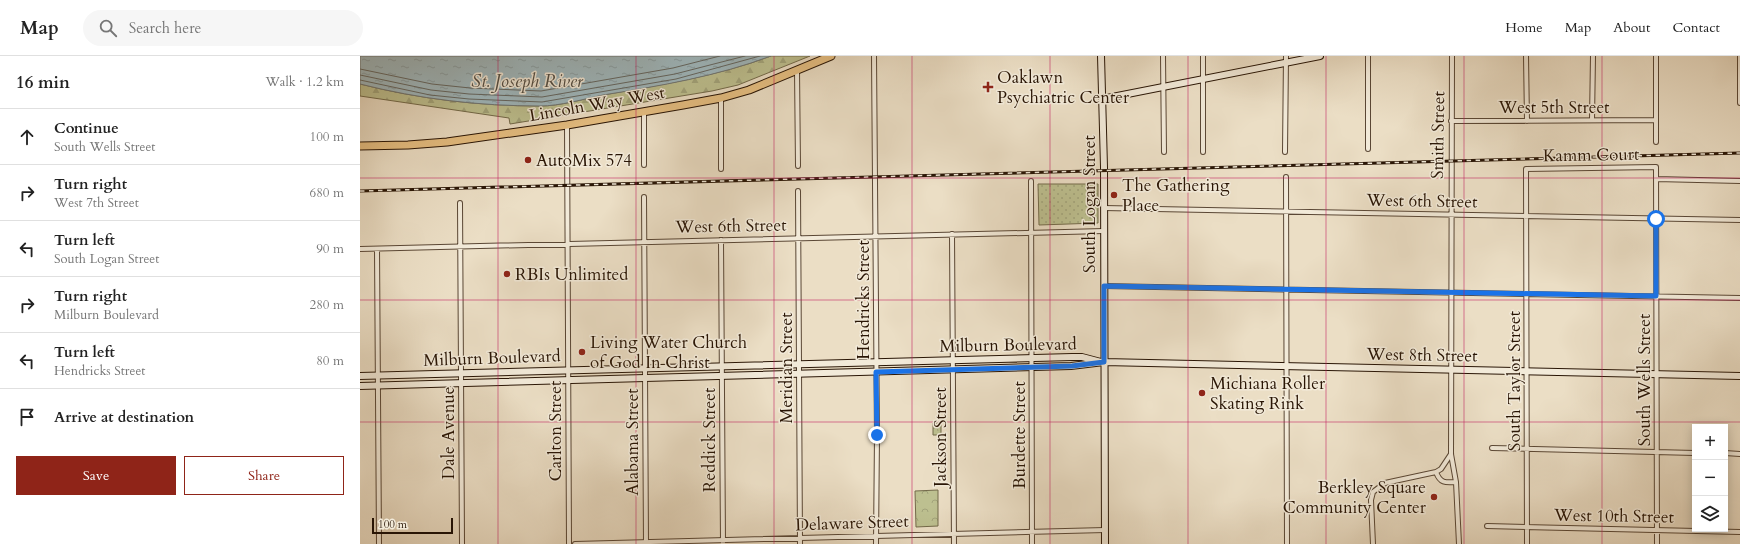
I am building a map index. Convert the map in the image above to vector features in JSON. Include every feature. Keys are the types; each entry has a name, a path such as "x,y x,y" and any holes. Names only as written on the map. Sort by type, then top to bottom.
{"main road":[{"name":"Lincoln Way West","path":"360,146 408,145 447,142 567,125 721,98 749,90 831,56"}],"street":[{"name":"Hendricks Street","path":"874,56 876,544"},
{"name":"South Logan Street","path":"1101,56 1104,208 1105,544"},
{"path":"1163,56 1164,152"},
{"path":"1203,56 1203,152"},
{"path":"1102,99 1203,79 1286,59 1320,56"},
{"path":"1368,56 1368,149"},
{"name":"Smith Street","path":"1452,56 1450,214 1450,454 1456,482 1459,516 1459,544"},
{"path":"1526,56 1527,121"},
{"path":"1592,120 1593,56"},
{"path":"1656,56 1656,142"},
{"path":"1740,56 1740,103"},
{"path":"1285,152 1286,59"},
{"path":"797,70 798,166"},
{"path":"721,98 721,169"},
{"path":"644,112 644,165"},
{"name":"West 5th Street","path":"1452,120 1656,120"},
{"name":"Carlton Street","path":"567,125 569,544"},
{"name":"Kamm Court","path":"1526,169 1656,167"},
{"name":"South Wells Street","path":"1656,167 1657,544"},
{"name":"South Taylor Street","path":"1526,169 1527,544"},
{"path":"1286,177 1287,544"},
{"path":"1656,179 1740,181"},
{"name":"Burdette Street","path":"1031,181 1032,544"},
{"name":"Meridian Street","path":"798,191 800,544"},
{"name":"Alabama Street","path":"644,197 646,543"},
{"name":"Dale Avenue","path":"460,203 462,544"},
{"name":"West 6th Street","path":"1104,208 1740,220"},
{"name":"West 6th Street","path":"360,249 1104,230"},
{"name":"Jackson Street","path":"952,234 954,544"},
{"name":"Reddick Street","path":"721,240 723,542"},
{"path":"377,249 379,544"},
{"path":"1104,286 1740,298"},
{"name":"Milburn Boulevard","path":"360,376 1082,357 1104,362"},
{"name":"Milburn Boulevard","path":"360,386 1072,366 1104,362"},
{"name":"West 8th Street","path":"1104,362 1740,376"},
{"path":"1492,448 1692,453"},
{"path":"1728,453 1740,454"},
{"path":"1373,544 1371,500 1373,492 1385,483 1436,472 1440,469 1450,454"},
{"path":"1436,472 1440,481 1445,483 1456,482"},
{"name":"West 10th Street","path":"1487,526 1740,532"},
{"name":"Delaware Street","path":"575,544 723,542 800,538 1105,530"}],"green space":[{"path":"771,56 810,56 738,85 712,91 510,124 509,118 360,96 360,84 404,94 449,101 494,105 548,106 688,79 730,69"},
{"path":"1038,184 1098,184 1098,223 1039,225"},
{"path":"933,423 941,423 941,435 933,435"},
{"path":"938,490 938,526 916,527 915,491"}],"water":[{"name":"St. Joseph River","path":"360,56 771,56 710,75 688,80 603,95 564,104 548,106 517,106 427,98 360,84"}],"railway":[{"path":"360,191 1740,153"}],"place":[{"name":"Oaklawn Psychiatric Center","path":"988,87"},
{"name":"AutoMix 574","path":"528,160"},
{"name":"The Gathering Place","path":"1114,195"},
{"name":"RBIs Unlimited","path":"507,274"},
{"name":"Living Water Church of God In Christ","path":"582,352"},
{"name":"Michiana Roller Skating Rink","path":"1202,393"},
{"name":"Berkley Square Community Center","path":"1434,497"}],"route":[{"path":"877,435 876,372 1072,366 1104,362 1104,286 1656,296 1656,219"}]}
